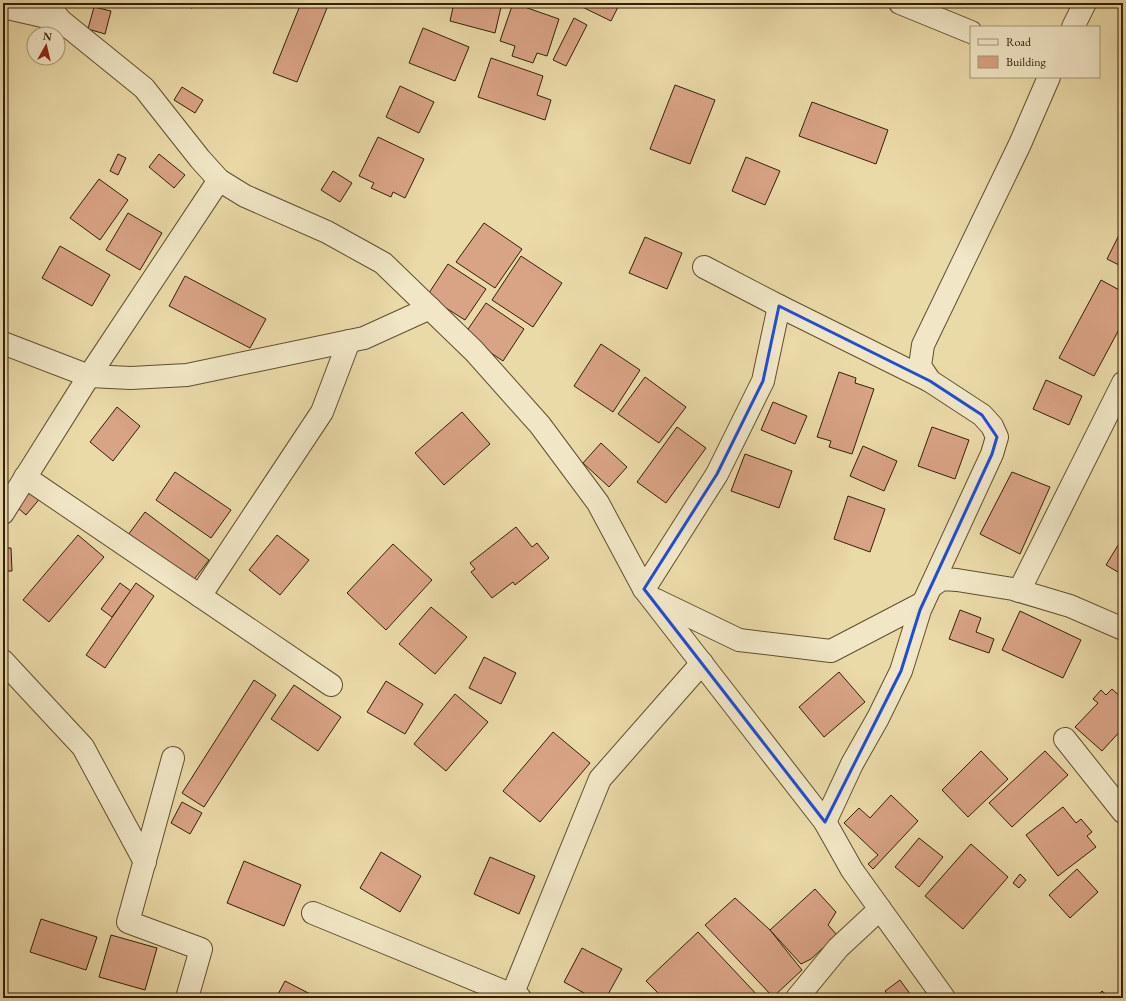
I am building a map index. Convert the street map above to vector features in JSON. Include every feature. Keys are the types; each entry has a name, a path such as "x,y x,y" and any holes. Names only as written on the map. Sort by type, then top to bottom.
{"street":[{"path":"900,3 970,32"},
{"path":"1074,26 1085,3"},
{"path":"3,7 54,12 144,88 200,159 219,180 245,196 326,232 383,264 474,351 540,425 598,503 648,593 825,822 852,870 944,998"},
{"path":"930,381 920,366 923,346 1020,144 1049,78"},
{"path":"3,513 89,376 219,180"},
{"path":"704,267 930,381 982,416 992,426 997,437 992,454 920,610 900,671 878,718 852,764 825,822"},
{"path":"648,593 716,474 763,380 779,306"},
{"path":"3,343 89,376 131,378 187,375 364,338 430,308"},
{"path":"200,596 322,412 350,341"},
{"path":"1019,591 1123,383"},
{"path":"26,477 331,685"},
{"path":"648,593 739,640 831,651 928,594 942,579 957,580 1019,591 1070,606 1123,629"},
{"path":"3,661 83,747 145,862"},
{"path":"313,913 515,997 600,779 702,663"},
{"path":"1065,740 1123,812"},
{"path":"173,758 128,922 201,949 187,998"},
{"path":"797,998 838,948 880,909"}],"highlighted area":[{"path":"779,306 930,381 982,415 997,437 992,454 920,610 901,671 825,822 644,589 717,474 763,381"}],"building":[{"path":"169,3 193,3 192,8"},
{"path":"301,3 329,3 297,82 273,73"},
{"path":"454,3 502,3 495,33 450,21"},
{"path":"513,3 559,19 547,56 537,53 533,63 512,56 515,46 500,41"},
{"path":"574,3 620,3 611,21"},
{"path":"94,7 111,11 105,34 88,29"},
{"path":"574,18 587,25 566,66 553,60"},
{"path":"423,28 469,47 455,81 409,63"},
{"path":"491,58 543,76 537,95 551,100 545,120 478,97"},
{"path":"675,85 715,100 690,164 650,149"},
{"path":"400,86 434,102 419,133 386,117"},
{"path":"182,87 203,100 195,113 174,100"},
{"path":"812,102 888,130 876,164 799,136"},
{"path":"378,137 424,159 405,198 393,192 391,197 371,188 374,183 359,176"},
{"path":"118,154 126,158 118,175 110,171"},
{"path":"159,154 185,175 174,188 149,167"},
{"path":"746,157 780,171 765,205 732,191"},
{"path":"333,171 352,183 340,202 321,190"},
{"path":"99,179 128,200 100,240 70,218"},
{"path":"128,213 162,233 140,270 106,250"},
{"path":"484,223 522,249 495,288 456,262"},
{"path":"1119,235 1123,237 1123,267 1107,259"},
{"path":"645,237 682,253 667,289 629,273"},
{"path":"60,246 110,275 92,306 42,278"},
{"path":"521,256 562,283 533,327 492,300"},
{"path":"448,264 486,289 465,320 427,296"},
{"path":"185,276 266,319 250,348 169,306"},
{"path":"1101,280 1123,292 1123,322 1094,376 1059,358"},
{"path":"486,303 524,329 503,361 464,335"},
{"path":"601,344 640,370 613,412 574,386"},
{"path":"839,372 856,378 855,383 874,389 852,454 829,447 831,441 817,437"},
{"path":"645,377 686,407 659,443 618,414"},
{"path":"1046,380 1082,396 1069,425 1033,409"},
{"path":"773,402 807,416 795,444 761,430"},
{"path":"117,407 140,426 113,461 90,442"},
{"path":"462,412 490,444 444,485 415,453"},
{"path":"677,427 706,448 666,503 637,482"},
{"path":"932,427 969,440 955,479 918,466"},
{"path":"601,443 627,467 609,487 583,463"},
{"path":"863,446 897,461 884,491 850,476"},
{"path":"745,454 792,471 779,508 731,491"},
{"path":"175,472 231,510 211,538 156,500"},
{"path":"1012,472 1050,487 1020,554 980,534"},
{"path":"26,483 42,496 26,515 11,502"},
{"path":"848,496 885,509 870,552 834,539"},
{"path":"145,512 209,560 192,582 128,535"},
{"path":"516,527 532,547 537,543 549,558 515,585 513,582 492,598 471,572 475,569 470,563"},
{"path":"78,535 104,557 49,622 23,600"},
{"path":"277,535 309,560 280,595 249,570"},
{"path":"1123,537 1123,575 1106,565"},
{"path":"393,544 432,580 386,630 347,593"},
{"path":"3,548 11,548 12,571 3,571"},
{"path":"120,583 131,591 112,617 101,609"},
{"path":"136,583 154,596 105,668 86,655"},
{"path":"431,607 467,637 435,674 399,644"},
{"path":"960,610 981,618 976,632 994,639 989,653 949,639"},
{"path":"1020,611 1081,640 1063,678 1002,650"},
{"path":"484,657 516,673 501,704 469,688"},
{"path":"839,672 865,702 824,737 799,707"},
{"path":"254,680 276,695 204,807 182,793"},
{"path":"386,681 423,704 405,734 367,712"},
{"path":"294,685 341,717 318,751 271,719"},
{"path":"1112,689 1123,699 1123,728 1102,751 1075,727 1098,703 1093,699 1101,690 1106,695"},
{"path":"455,694 488,722 446,771 414,744"},
{"path":"553,732 590,763 540,822 503,791"},
{"path":"981,751 1008,779 968,817 942,790"},
{"path":"1045,751 1068,775 1012,827 989,803"},
{"path":"891,795 918,821 873,869 868,864 878,855 844,823 859,808 870,818"},
{"path":"182,802 202,813 190,834 171,823"},
{"path":"1063,807 1076,823 1081,819 1092,832 1087,836 1096,847 1058,876 1026,835"},
{"path":"919,838 943,857 919,887 895,867"},
{"path":"971,844 1008,877 963,929 925,896"},
{"path":"381,852 421,876 400,912 360,888"},
{"path":"490,857 535,876 519,914 474,894"},
{"path":"244,861 301,885 284,926 227,903"},
{"path":"1077,869 1098,892 1070,918 1049,895"},
{"path":"1020,874 1026,880 1019,888 1013,883"},
{"path":"815,889 836,912 828,925 837,935 811,959 801,964 770,930"},
{"path":"735,898 770,930 802,970 773,997 705,925"},
{"path":"41,919 97,937 86,970 30,952"},
{"path":"698,932 760,998 663,998 646,981"},
{"path":"111,935 157,948 145,990 99,977"},
{"path":"582,948 622,969 606,998 593,998 564,982"},
{"path":"900,980 913,998 891,998 885,991"},
{"path":"285,981 318,998 276,998"},
{"path":"1102,991 1110,998 1095,998"}]}
